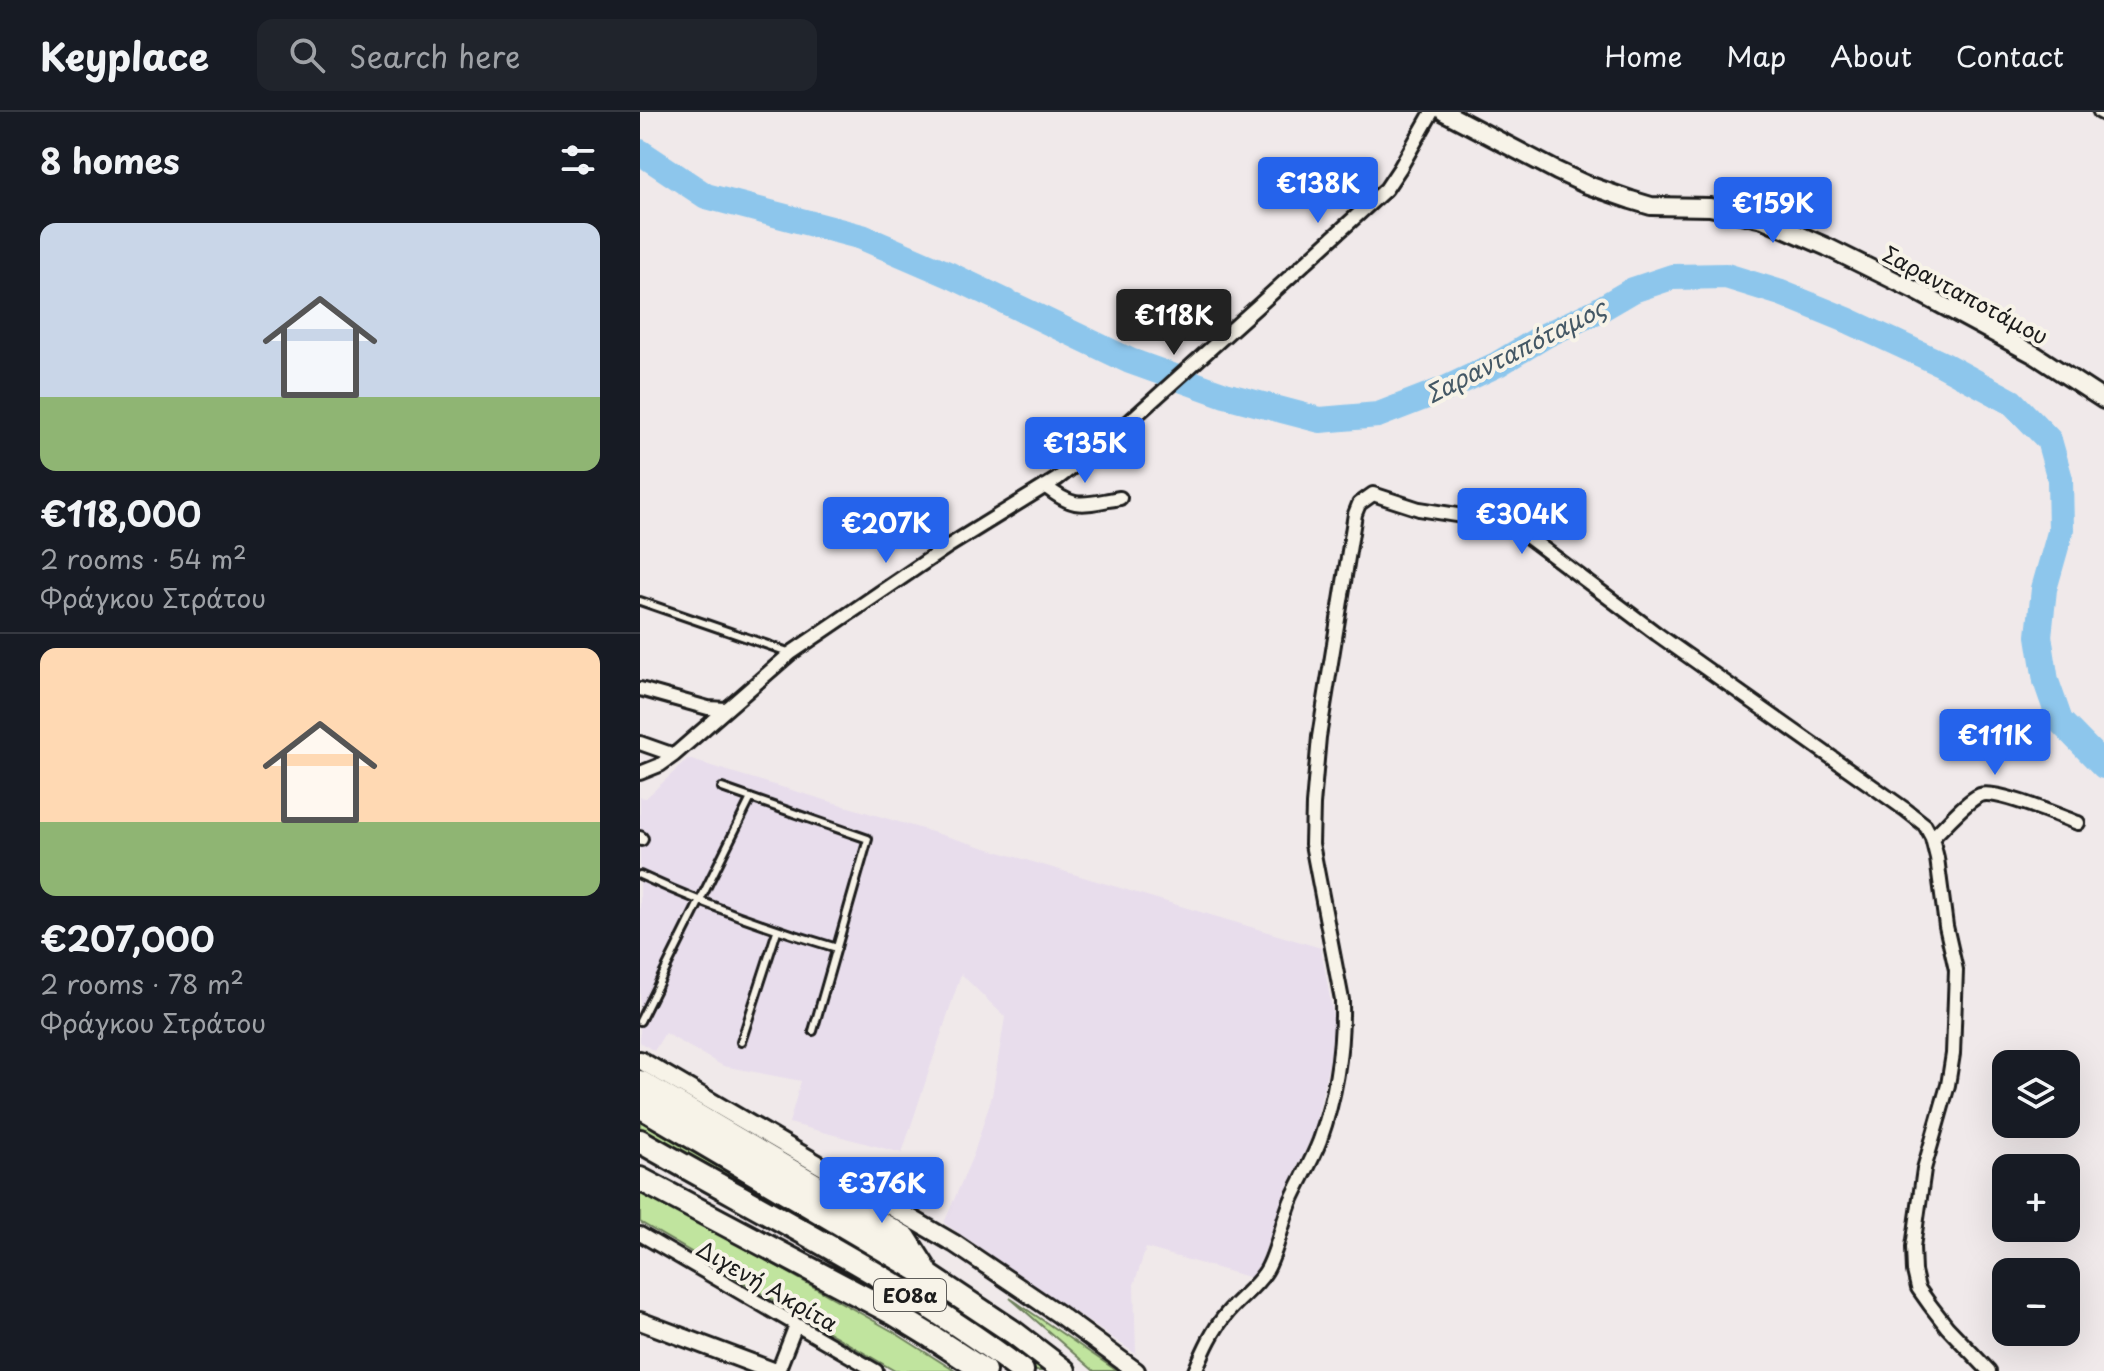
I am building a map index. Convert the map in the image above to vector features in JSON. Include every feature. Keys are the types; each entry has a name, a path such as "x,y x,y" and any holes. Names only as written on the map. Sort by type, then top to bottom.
{"highway":[{"path":"640,1082 905,1238 929,1276"},
{"name":"ΕΟ8α","path":"640,1106 929,1276 1013,1332 1064,1371"},
{"name":"ΕΟ8α","path":"640,1141 868,1269 945,1317 1022,1371"},
{"path":"640,1179 893,1313 984,1371"}],"street":[{"path":"640,773 674,755 791,653 947,547 1045,486 1121,429 1386,189 1432,112"},
{"name":"Σαρανταποτάμου","path":"1444,112 1557,171 1619,196 1651,206 1710,207 1763,219 1916,291 2035,355 2104,400"},
{"path":"1045,486 1062,500 1078,504 1120,498"},
{"path":"1195,1371 1214,1332 1228,1312 1267,1269 1290,1203 1319,1143 1333,1100 1343,1024 1342,1000 1312,844 1313,805 1319,737 1355,514 1359,504 1373,494 1419,509 1501,522 1524,534 1657,634 1925,825 1937,858 1946,926 1956,970 1955,1018 1948,1085 1924,1169 1913,1247 1914,1271 1918,1288 1930,1305 1989,1371"},
{"path":"640,689 708,708 726,709"},
{"path":"640,743 674,755"},
{"path":"1932,838 1966,804 1989,793 2078,823"},
{"path":"640,1060 955,1244 1136,1371"},
{"name":"Διγενή Ακρίτα","path":"640,1234 876,1371"},
{"path":"640,1321 775,1371 796,1325"}],"lane":[{"path":"640,601 791,653"},
{"path":"722,788 868,839 813,1031"},
{"path":"640,1021 751,798"},
{"path":"640,875 699,903 777,931 837,948"},
{"path":"741,1042 777,931"}],"shaded area":[{"path":"688,759 1321,948 1334,1020 1330,1059 1314,1132 1252,1278 1146,1248 1134,1285 1136,1354 944,1223 974,1153 992,1096 1005,1017 961,974 902,1153 789,1123 801,1081 723,1066 665,1033 654,1051 640,1042 640,797 646,798"}],"green space":[{"path":"640,1121 952,1305 1044,1371 1036,1371 1004,1346 872,1262 640,1127"},
{"path":"640,1189 892,1331 955,1371 895,1371 640,1222"},
{"path":"1010,1298 1110,1366 1117,1371 1094,1371"}],"waterway":[{"name":"Σαρανταπόταμος","path":"640,152 706,196 862,237 950,275 1130,361 1225,395 1320,420 1378,415 1445,389 1498,364 1633,290 1672,277 1726,276 1781,293 1847,320 1942,364 2012,402 2049,440 2060,479 2061,529 2044,589 2039,636 2046,681 2060,721 2104,766"}]}
